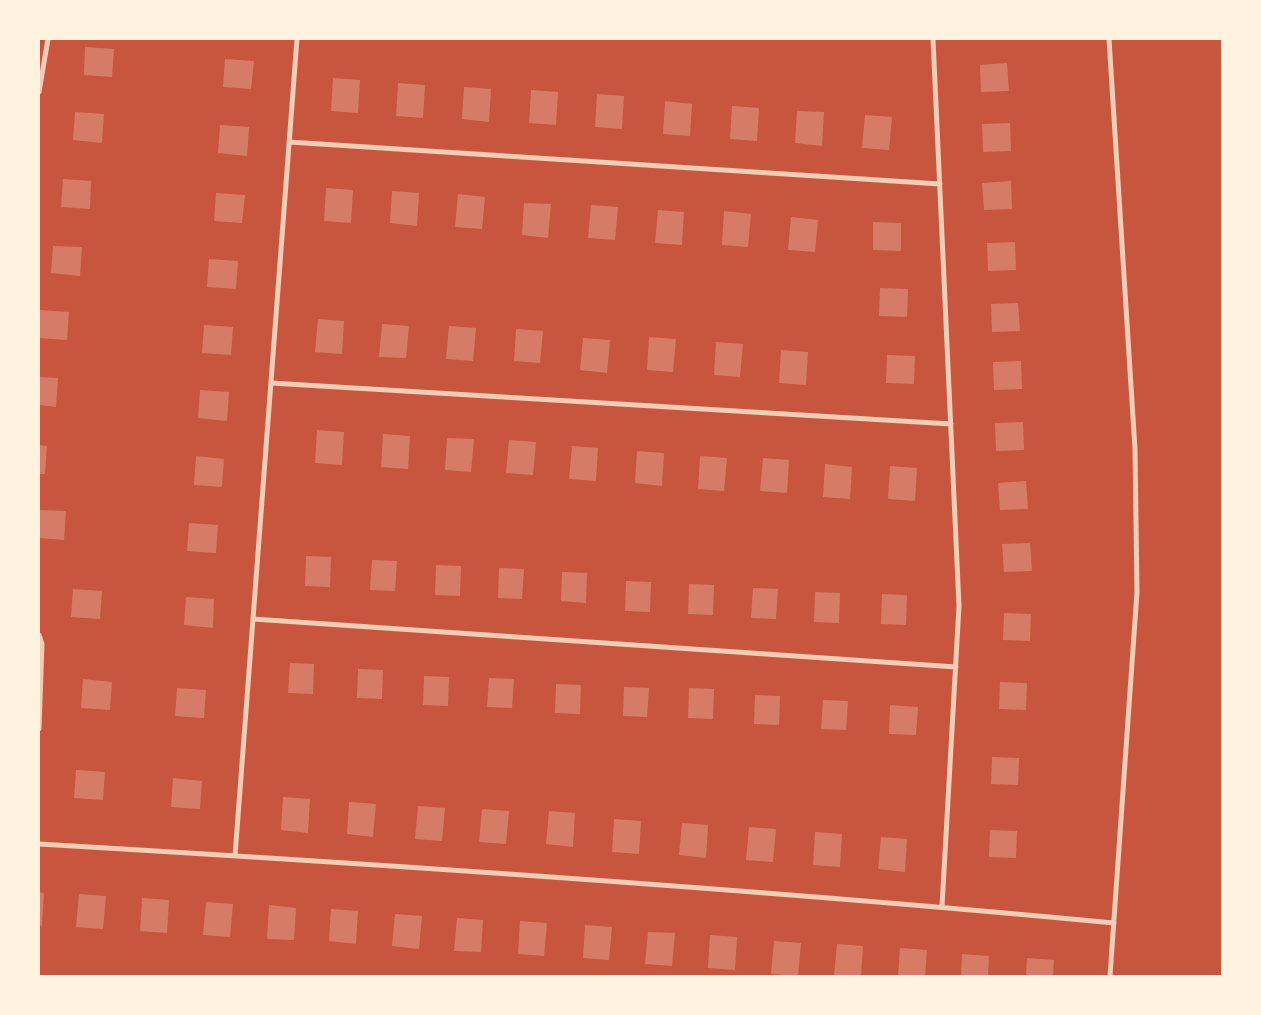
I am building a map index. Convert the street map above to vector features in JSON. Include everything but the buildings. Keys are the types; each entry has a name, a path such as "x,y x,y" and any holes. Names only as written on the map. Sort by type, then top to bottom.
{"street":[{"path":"39,92 48,39"},
{"path":"235,856 296,39"},
{"path":"933,39 959,606 942,906"},
{"path":"1109,39 1135,449 1137,592 1110,976"},
{"path":"289,142 940,184"},
{"path":"271,383 951,424"},
{"path":"253,619 956,667"},
{"path":"39,636 42,644 39,729"},
{"path":"39,844 942,906 1114,923"}]}
